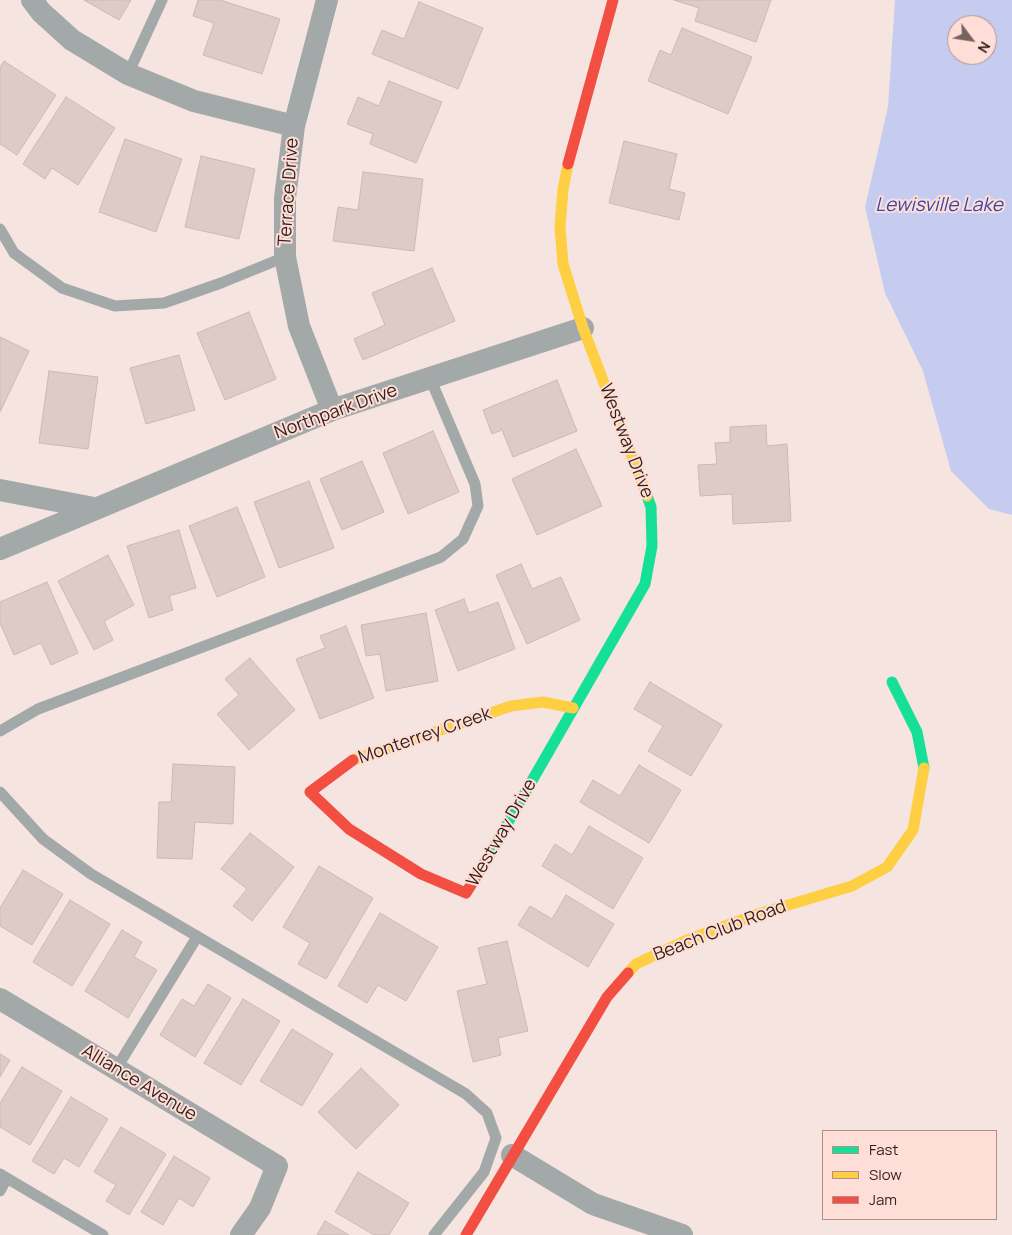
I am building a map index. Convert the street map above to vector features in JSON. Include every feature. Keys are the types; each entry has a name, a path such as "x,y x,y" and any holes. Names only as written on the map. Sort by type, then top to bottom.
{"street":[{"path":"32,0 41,12 72,40 128,74 194,101 294,126"},
{"name":"Terrace Drive","path":"327,0 294,126 285,198 285,257 299,326 332,410"},
{"name":"Westway Drive","path":"349,829 421,874 466,893 645,584 652,546 651,507 583,328 563,264 560,227 564,189 571,153 613,0"},
{"name":"Northpark Drive","path":"0,549 94,508 332,410 583,328"},
{"path":"0,490 94,508"},
{"name":"Beach Club Road","path":"466,1235 608,997 636,964 687,940 758,914 852,886 887,867 913,830 925,764 917,732 892,682"},
{"name":"Monterrey Creek","path":"349,829 310,792 353,760 511,706 543,702 573,708"},
{"name":"Alliance Avenue","path":"0,999 277,1166 260,1208 241,1235"},
{"path":"512,1155 593,1204 682,1235"}],"lane":[{"path":"128,74 162,0"},
{"path":"0,229 14,253 62,288 115,306 164,303 222,283 285,257"},
{"path":"0,730 38,709 441,557 463,539 478,506 475,484 430,378"},
{"path":"0,792 43,839 91,874 466,1094 486,1114 496,1138 484,1172 434,1235"},
{"path":"116,1069 197,937"},
{"path":"0,1191 4,1176 103,1235"}],"water":[{"name":"Lewisville Lake","path":"895,0 1012,0 1012,515 989,509 951,471 923,371 885,293 865,207 888,107"}],"building":[{"path":"84,0 131,0 119,20"},
{"path":"198,0 220,0 280,19 262,74 203,55 214,23 193,16"},
{"path":"674,0 771,0 756,42 695,21 699,8"},
{"path":"419,2 483,28 458,89 372,54 382,30 404,39"},
{"path":"682,28 752,57 728,114 648,81 660,50 671,55"},
{"path":"4,61 56,95 17,155 0,144 0,67"},
{"path":"389,81 442,102 416,163 370,144 373,134 347,124 358,97 379,106"},
{"path":"66,97 115,128 78,185 52,168 45,179 23,164"},
{"path":"125,139 182,159 156,232 99,212"},
{"path":"624,141 677,154 669,189 685,193 679,220 609,203"},
{"path":"201,156 255,169 239,239 185,227"},
{"path":"363,172 423,179 414,251 333,241 338,207 358,210"},
{"path":"432,268 455,321 363,360 354,339 385,325 372,293"},
{"path":"249,312 276,379 225,400 197,333"},
{"path":"0,337 29,351 0,412"},
{"path":"179,355 195,410 146,424 130,368"},
{"path":"49,371 98,377 88,449 39,443"},
{"path":"557,380 577,431 513,457 502,430 492,434 483,410"},
{"path":"766,425 767,446 787,444 791,521 733,524 732,494 700,496 698,465 717,464 715,443 730,442 730,427"},
{"path":"433,431 459,492 408,514 383,453"},
{"path":"576,449 602,506 537,535 512,479"},
{"path":"362,461 384,512 342,530 320,479"},
{"path":"309,481 334,548 279,568 254,502"},
{"path":"237,507 265,577 217,597 189,526"},
{"path":"179,530 196,588 169,596 173,610 149,618 127,546"},
{"path":"108,555 134,605 104,621 113,640 94,650 58,581"},
{"path":"521,564 532,589 561,577 580,620 527,644 496,575"},
{"path":"47,582 78,653 51,665 41,643 14,655 0,623 0,602"},
{"path":"464,599 469,613 498,602 515,649 458,671 435,610"},
{"path":"426,613 438,681 386,691 380,654 366,656 361,625"},
{"path":"346,626 374,698 320,719 296,659 325,648 320,636"},
{"path":"250,658 295,710 249,750 217,714 239,695 225,679"},
{"path":"650,682 722,725 691,776 648,751 663,726 634,709"},
{"path":"173,764 235,767 233,824 195,822 192,859 157,858 159,802 171,802"},
{"path":"639,765 681,790 649,843 580,802 593,780 620,796"},
{"path":"589,826 643,858 613,909 542,866 555,844 572,855"},
{"path":"250,833 294,867 252,921 233,906 247,889 221,869"},
{"path":"319,866 373,898 326,979 298,964 310,943 283,927"},
{"path":"23,870 63,894 32,945 0,926 0,908"},
{"path":"566,895 614,924 588,967 518,925 530,906 552,919"},
{"path":"70,900 110,924 72,986 33,962"},
{"path":"380,913 438,947 406,1001 378,985 367,1003 338,986"},
{"path":"122,930 142,942 134,957 157,970 128,1018 85,991"},
{"path":"507,941 528,1031 498,1038 501,1055 473,1062 457,991 487,984 478,948"},
{"path":"208,984 231,998 195,1057 160,1035 182,999 194,1006"},
{"path":"243,999 280,1021 241,1085 204,1063"},
{"path":"292,1029 333,1054 302,1106 260,1081"},
{"path":"0,1054 10,1060 0,1077"},
{"path":"22,1067 62,1091 30,1145 0,1127 0,1103"},
{"path":"361,1068 399,1105 356,1149 318,1112"},
{"path":"71,1097 108,1119 79,1167 64,1158 54,1174 32,1161"},
{"path":"121,1127 166,1154 129,1215 106,1201 116,1185 94,1172"},
{"path":"174,1156 210,1178 193,1207 179,1198 163,1225 141,1212"},
{"path":"358,1172 409,1203 389,1235 374,1235 335,1212"},
{"path":"325,1221 349,1235 317,1235"}],"traffic: fast":[{"path":"487,859 645,584 652,546 651,507 647,496"},
{"path":"892,682 917,732 924,768"}],"traffic: slow":[{"path":"568,164 563,189 560,227 563,264 583,328 647,496"},
{"path":"353,760 511,706 543,702 573,708"},
{"path":"628,973 636,964 687,940 758,914 852,886 887,867 913,830 924,768"}],"traffic: jam":[{"path":"568,164 613,0"},
{"path":"353,760 310,792 349,829 421,874 466,893 487,859"},
{"path":"466,1235 607,997 628,973"}]}
